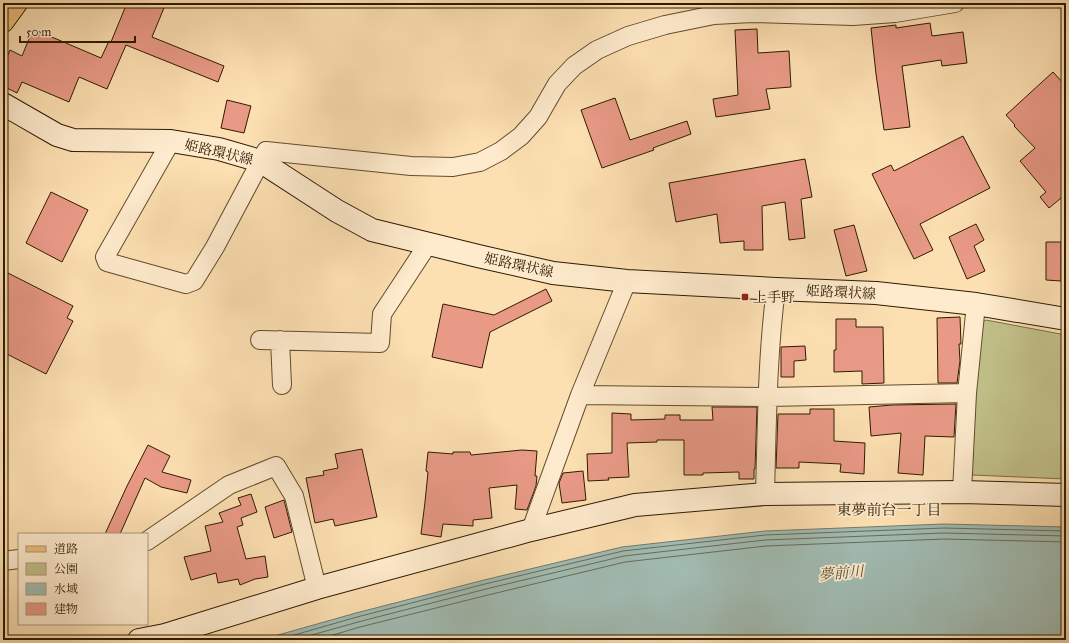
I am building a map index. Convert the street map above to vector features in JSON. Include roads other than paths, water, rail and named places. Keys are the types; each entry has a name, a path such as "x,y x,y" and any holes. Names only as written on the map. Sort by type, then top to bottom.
{"main road":[{"path":"3,21 16,3"},
{"name":"姫路環状線","path":"3,104 57,135 74,140 172,141 219,149 260,161 337,211 372,230 553,273 627,281 876,293 976,304 1066,319"},
{"path":"139,640 165,635 317,588 531,530 635,505 765,494 962,492 1066,495"}],"street":[{"path":"172,141 106,257 107,262 186,284 194,281 215,247 266,151 411,166 453,167 480,162 501,151 521,136 538,117 557,84 574,66 597,50 628,36 665,25 714,15 752,13 853,16 895,13 956,3"},
{"path":"260,340 380,343 382,314 428,244"},
{"path":"531,530 580,396 627,281"},
{"path":"765,494 768,397 772,324 776,289"},
{"path":"962,492 968,393 976,304"},
{"path":"280,340 282,385"},
{"path":"580,396 768,397 968,393"},
{"path":"148,540 230,485 276,466 294,496 317,588"},
{"path":"3,561 18,559"}],"water":[{"name":"夢前川","path":"944,524 1066,527 1066,640 266,640 278,635 356,613 484,580 622,547 765,531"}],"place":[{"name":"上手野","path":"745,297"}],"district":[{"name":"東夢前台一丁目","path":"889,510"}]}
